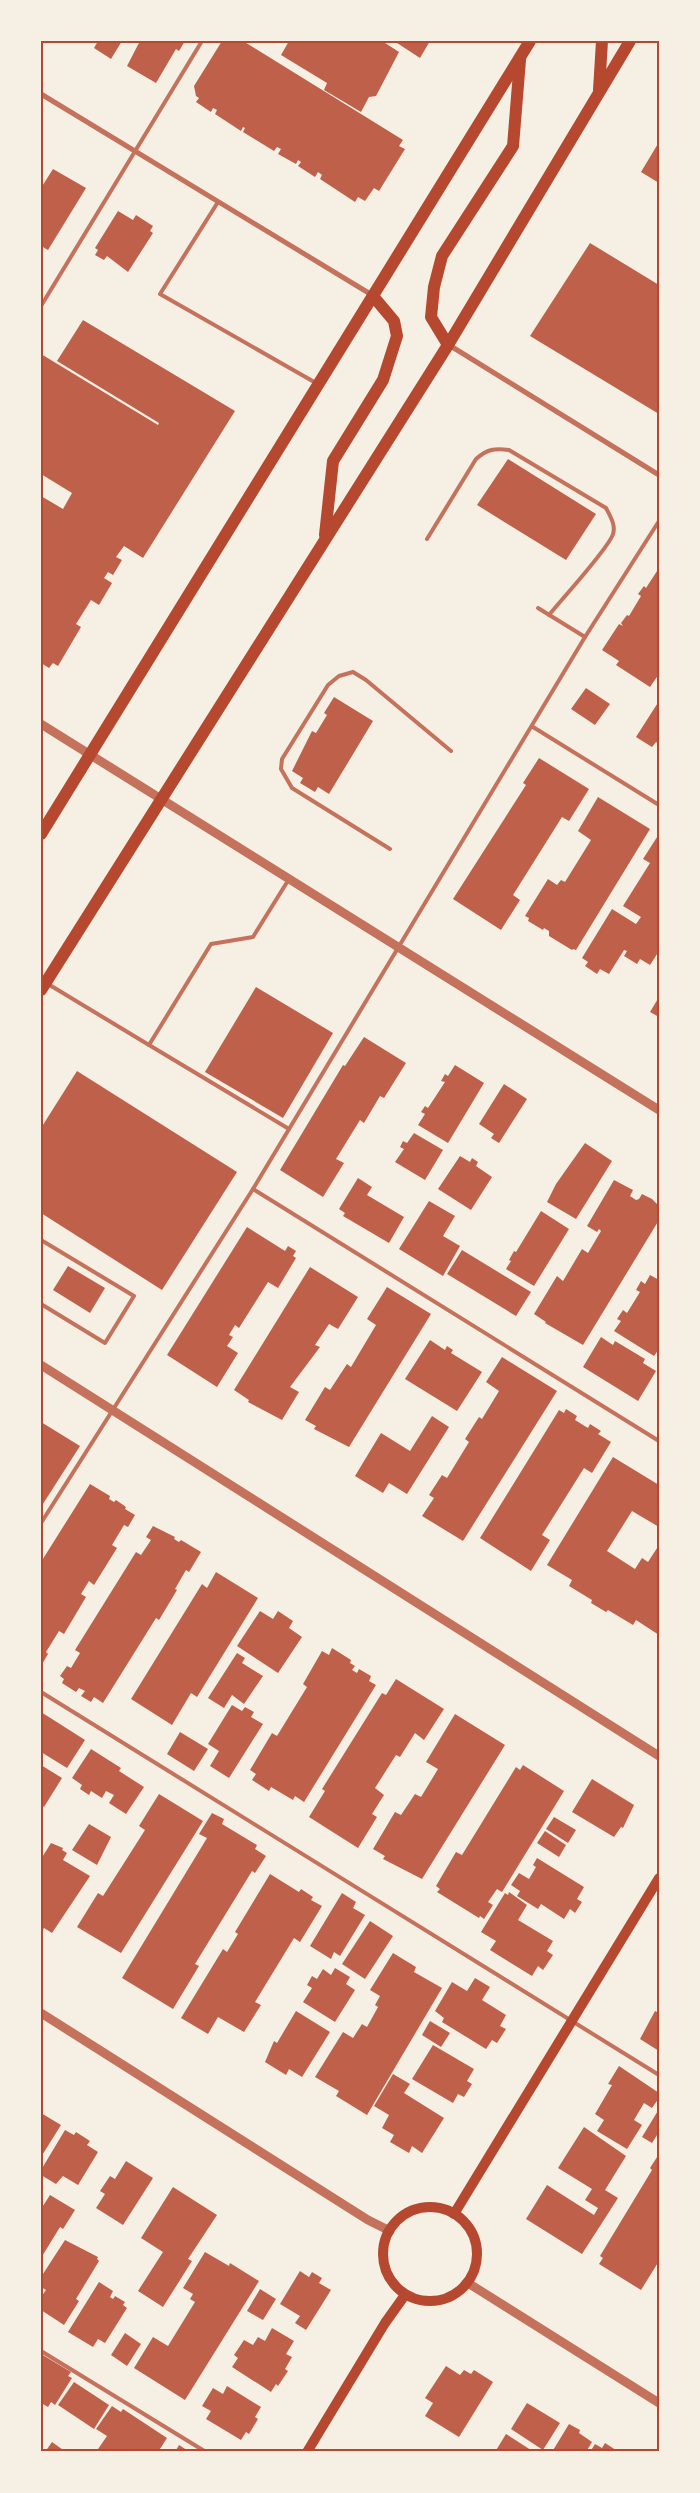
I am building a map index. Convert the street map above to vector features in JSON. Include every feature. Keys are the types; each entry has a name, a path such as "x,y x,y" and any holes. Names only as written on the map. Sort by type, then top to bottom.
{"main road":[{"path":"41,834 88,754 319,385 530,41"},
{"path":"599,93 602,41"},
{"path":"44,987 448,345 630,41"},
{"path":"448,345 431,317 434,287 442,256 513,146 520,58"},
{"path":"325,538 333,461 383,380 397,336 394,321 374,296"},
{"path":"454,2214 659,1878"},
{"path":"418,2208 443,2209 454,2214 469,2227 476,2245 478,2258 468,2283 458,2293 445,2299 431,2302 405,2295 389,2277 384,2266 383,2254 390,2231 397,2221 418,2208"},
{"path":"307,2452 385,2323 405,2295"}],"street":[{"path":"41,94 374,296"},
{"path":"448,345 659,475"},
{"path":"41,724 659,1110"},
{"path":"41,1365 659,1756"},
{"path":"41,2014 368,2220 390,2231"},
{"path":"468,2283 659,2403"}],"lane":[{"path":"41,306 202,41"},
{"path":"218,202 160,294 319,385"},
{"path":"426,539 476,459 484,451 496,448 509,450 606,508 612,518 614,534 549,615"},
{"path":"41,1523 253,1190 586,637 659,521"},
{"path":"538,608 586,637"},
{"path":"390,849 292,788 281,769 282,759 328,685 338,676 353,672 366,680 451,751"},
{"path":"533,727 659,805"},
{"path":"149,1045 211,944 252,937 289,879"},
{"path":"44,987 149,1045 289,1129"},
{"path":"253,1190 659,1441"},
{"path":"41,1240 134,1296 105,1343 41,1304"},
{"path":"41,1692 659,2075"},
{"path":"41,2351 206,2452"}],"building":[{"path":"98,41 122,41 111,59 94,48"},
{"path":"140,41 185,41 179,51 176,49 156,83 127,66"},
{"path":"222,41 243,41 403,140 399,146 405,149 379,191 374,188 365,201 358,197 355,202 320,179 322,175 318,172 315,177 298,166 301,162 298,160 296,164 278,154 281,149 277,147 274,151 243,132 245,128 243,127 241,131 215,114 217,110 213,108 211,112 196,102 199,98 196,96 194,86"},
{"path":"289,41 382,41 399,52 376,96 369,97 361,112 324,90 327,83 281,55"},
{"path":"394,41 430,41 420,58"},
{"path":"659,142 659,183 641,172"},
{"path":"53,169 86,188 48,250 41,246 41,188"},
{"path":"118,211 133,220 136,215 153,226 150,231 153,233 128,272 107,256 104,260 95,255 98,250 95,248"},
{"path":"590,243 659,285 659,414 530,336"},
{"path":"83,320 235,411 143,558 124,546 116,557 122,560 113,575 108,572 104,578 112,583 99,605 91,600 76,624 81,627 58,666 53,663 49,668 41,663 41,496 63,509 72,493 41,474 41,354 158,425 159,423 57,361"},
{"path":"508,459 596,514 566,560 477,505"},
{"path":"659,568 659,674 650,687 616,665 619,661 602,650 619,624 623,626 621,623 627,615 629,616 641,596 638,594 644,586 646,588"},
{"path":"586,688 610,704 595,725 571,709"},
{"path":"334,697 373,721 329,794 318,787 315,792 300,783 303,778 292,771 312,731 316,733 327,715 324,713"},
{"path":"659,701 659,744 656,742 652,747 636,737"},
{"path":"539,758 589,789 569,821 562,817 513,895 520,900 501,930 453,899 526,785 523,783"},
{"path":"598,797 650,829 576,950 572,950 549,936 549,931 544,928 543,930 528,921 529,918 525,916 548,879 557,885 561,880 565,882 591,840 578,831"},
{"path":"659,834 659,951 650,965 640,959 637,964 624,956 627,951 624,950 609,974 600,969 597,974 585,966 588,962 582,958 612,909 636,924 641,917 623,906 650,863 643,859"},
{"path":"256,987 333,1033 283,1118 205,1072"},
{"path":"659,997 659,1017 650,1012"},
{"path":"364,1037 406,1063 384,1098 380,1096 364,1123 360,1120 336,1159 344,1163 323,1197 280,1170 343,1065 345,1066"},
{"path":"455,1065 484,1083 448,1143 418,1125 425,1114 421,1112 425,1106 428,1108 445,1082 441,1081 445,1074 448,1076"},
{"path":"77,1071 237,1172 162,1290 41,1213 41,1128"},
{"path":"504,1084 527,1099 499,1143 491,1138 494,1134 479,1124"},
{"path":"414,1133 443,1150 425,1180 395,1162 404,1149 400,1147 403,1141 407,1143"},
{"path":"585,1143 612,1161 576,1219 547,1202 556,1184"},
{"path":"460,1156 470,1162 472,1158 478,1162 476,1166 492,1177 471,1210 438,1189"},
{"path":"358,1178 372,1187 367,1195 404,1217 389,1243 343,1216 345,1213 339,1209"},
{"path":"614,1180 633,1190 630,1196 636,1200 642,1194 652,1199 659,1206 659,1220 583,1345 545,1323 534,1314 557,1276 563,1281 582,1249 588,1253 601,1231 599,1229 597,1232 587,1226"},
{"path":"429,1201 455,1216 443,1236 460,1246 443,1276 399,1249"},
{"path":"541,1211 569,1229 534,1286 506,1269 514,1251 516,1252"},
{"path":"247,1227 285,1251 288,1246 296,1251 293,1256 296,1258 278,1288 268,1282 239,1328 235,1325 229,1335 233,1337 227,1346 238,1353 217,1387 167,1355"},
{"path":"462,1250 531,1292 516,1316 447,1274"},
{"path":"68,1266 105,1288 90,1313 53,1290"},
{"path":"310,1267 358,1297 338,1329 329,1324 315,1345 320,1347 290,1387 299,1392 282,1420 248,1402 249,1400 234,1390"},
{"path":"650,1275 659,1280 659,1349 654,1356 614,1331 621,1321 617,1319 623,1310 627,1313 640,1292 636,1290 641,1281 645,1284"},
{"path":"387,1287 431,1314 349,1447 314,1429 316,1426 305,1420 325,1387 330,1390 347,1364 351,1367 376,1325 367,1319"},
{"path":"601,1337 613,1345 615,1341 645,1359 643,1363 656,1371 638,1401 583,1367"},
{"path":"430,1340 445,1350 447,1346 453,1350 451,1353 482,1372 457,1411 405,1379"},
{"path":"502,1357 557,1391 463,1541 422,1516 434,1498 429,1495 442,1475 447,1478 469,1442 465,1439 479,1417 482,1419 499,1391 486,1382"},
{"path":"566,1409 577,1416 575,1420 588,1428 590,1424 601,1431 598,1434 611,1442 592,1473 584,1468 542,1535 550,1540 531,1571 480,1538 559,1410 564,1413"},
{"path":"432,1416 449,1427 407,1494 389,1483 383,1493 355,1476 381,1433 410,1451"},
{"path":"41,1422 80,1446 41,1507"},
{"path":"613,1457 659,1485 659,1527 632,1511 607,1551 635,1569 642,1558 648,1562 659,1545 659,1635 636,1620 633,1625 608,1610 606,1612 591,1603 592,1600 569,1586 572,1580 547,1565"},
{"path":"90,1484 110,1496 109,1499 114,1502 116,1500 135,1515 128,1527 124,1525 112,1545 117,1548 94,1585 89,1581 81,1594 86,1597 64,1634 59,1631 46,1652 48,1654 41,1666 41,1562"},
{"path":"153,1526 175,1537 174,1539 179,1542 181,1540 201,1552 189,1572 186,1570 175,1589 177,1590 159,1620 156,1618 103,1703 94,1697 91,1702 81,1696 85,1691 79,1688 76,1692 62,1683 64,1679 60,1676 67,1666 71,1668 80,1653 75,1650 136,1552 141,1555 151,1540 146,1537"},
{"path":"216,1572 258,1598 197,1697 191,1693 172,1725 131,1699 202,1584 207,1588"},
{"path":"260,1611 273,1619 278,1611 293,1621 289,1628 302,1637 278,1673 237,1646"},
{"path":"332,1648 351,1660 350,1663 355,1666 352,1670 357,1673 359,1669 371,1676 369,1681 376,1685 304,1802 295,1796 293,1800 271,1787 269,1791 252,1780 256,1774 250,1770 272,1733 277,1736 307,1687 303,1684 322,1651 329,1655"},
{"path":"237,1653 245,1658 242,1663 263,1676 244,1704 232,1695 224,1708 208,1698"},
{"path":"396,1679 444,1709 424,1740 415,1733 400,1757 396,1755 375,1788 384,1795 372,1814 377,1817 358,1848 309,1817 325,1791 322,1789 382,1693 386,1695"},
{"path":"232,1705 242,1711 245,1707 254,1712 251,1717 263,1724 229,1778 210,1766 219,1751 208,1744"},
{"path":"41,1712 85,1740 67,1768 41,1752"},
{"path":"455,1714 505,1745 422,1879 383,1859 385,1856 373,1849 395,1812 401,1815 415,1794 421,1797 438,1769 426,1762"},
{"path":"180,1732 208,1749 194,1771 167,1754"},
{"path":"91,1749 121,1768 119,1771 144,1787 126,1814 109,1803 114,1795 106,1791 102,1798 91,1791 89,1795 80,1789 82,1785 72,1778"},
{"path":"41,1765 62,1778 44,1807 41,1805"},
{"path":"523,1765 564,1791 502,1892 497,1889 488,1902 493,1905 484,1919 480,1916 479,1918 437,1892 440,1889 436,1886 456,1852 462,1855 516,1767 520,1770"},
{"path":"592,1779 634,1805 623,1828 621,1827 614,1837 572,1812"},
{"path":"159,1794 203,1821 121,1953 77,1927 98,1893 103,1896 145,1830 139,1826"},
{"path":"212,1813 224,1819 222,1824 257,1845 255,1849 266,1856 255,1873 252,1871 195,1964 199,1966 173,2009 122,1978 207,1838 199,1834"},
{"path":"554,1817 576,1830 568,1843 546,1829"},
{"path":"89,1824 111,1837 97,1865 72,1850"},
{"path":"545,1831 566,1845 559,1857 537,1843"},
{"path":"51,1843 63,1848 62,1850 67,1853 63,1860 90,1876 52,1933 44,1928 41,1932 41,1859"},
{"path":"537,1858 584,1887 577,1899 582,1902 575,1913 570,1909 564,1919 541,1904 538,1909 517,1896 520,1891 511,1885 519,1873 529,1879 536,1867 533,1865"},
{"path":"270,1874 299,1892 301,1889 313,1897 311,1900 322,1906 300,1942 294,1938 255,2002 261,2005 244,2032 218,2017 208,2034 181,2018 223,1949 227,1952 238,1934 235,1932"},
{"path":"509,1892 527,1905 518,1920 553,1941 547,1951 553,1955 543,1970 538,1966 532,1976 490,1950 496,1941 481,1932 505,1893 508,1895"},
{"path":"342,1893 356,1902 353,1908 365,1915 340,1956 334,1952 331,1959 310,1946"},
{"path":"370,1921 393,1936 365,1979 342,1964"},
{"path":"393,1953 416,1967 414,1972 442,1988 367,2115 336,2096 339,2091 315,2077 343,2032 353,2038 362,2024 367,2027 378,2007 375,2005 380,1996 370,1990"},
{"path":"335,1968 350,1977 346,1984 355,1990 335,2022 303,2002 312,1988 307,1985 312,1976 317,1979 323,1969 331,1975"},
{"path":"475,1978 490,1987 482,2000 506,2015 500,2026 506,2029 497,2043 492,2040 486,2049 442,2022 444,2018 435,2011 452,1982 467,1991"},
{"path":"296,2011 330,2032 302,2077 289,2069 286,2075 265,2062 274,2041 277,2043"},
{"path":"655,2011 659,2013 659,2051 640,2039"},
{"path":"430,2021 450,2033 441,2047 422,2035"},
{"path":"433,2045 474,2069 467,2081 472,2084 464,2097 458,2094 453,2103 412,2079"},
{"path":"619,2066 659,2093 659,2098 652,2108 644,2103 634,2120 642,2125 627,2149 597,2131 604,2120 595,2114 612,2085 608,2084"},
{"path":"393,2074 410,2084 404,2093 444,2118 422,2153 412,2146 409,2153 390,2142 394,2135 382,2128 389,2115 374,2106"},
{"path":"659,2109 659,2132 652,2143 642,2137"},
{"path":"41,2113 61,2125 41,2157"},
{"path":"584,2127 626,2156 605,2190 618,2198 582,2254 526,2219 547,2185 594,2215 598,2208 585,2200 592,2189 558,2168"},
{"path":"65,2130 74,2135 76,2132 90,2141 87,2145 98,2152 78,2185 63,2176 56,2184 41,2175 41,2170"},
{"path":"659,2154 659,2261 641,2290 599,2264 603,2258 600,2256 652,2170 650,2168"},
{"path":"126,2161 153,2178 123,2225 96,2208 105,2194 100,2191 110,2176 115,2179"},
{"path":"173,2187 217,2215 188,2259 192,2261 163,2307 138,2291 163,2252 141,2238"},
{"path":"50,2195 75,2210 63,2229 60,2227 41,2258 41,2209"},
{"path":"65,2240 98,2257 99,2261 76,2299 79,2301 64,2325 41,2310 41,2297 46,2290 41,2287 41,2277"},
{"path":"205,2252 229,2266 230,2263 259,2281 185,2400 134,2368 153,2337 168,2346 195,2302 190,2299 193,2294 183,2288"},
{"path":"300,2271 309,2277 312,2272 322,2278 319,2283 331,2290 306,2330 295,2323 300,2316 280,2304"},
{"path":"99,2282 113,2291 110,2297 113,2299 115,2296 125,2302 123,2305 127,2308 105,2343 98,2339 93,2347 68,2332"},
{"path":"260,2289 276,2299 263,2320 247,2311"},
{"path":"272,2328 294,2341 286,2354 292,2357 285,2369 288,2371 278,2386 276,2384 271,2392 232,2367 238,2358 234,2355 244,2340 253,2345 258,2337 265,2341"},
{"path":"125,2333 141,2344 127,2366 111,2355"},
{"path":"41,2354 71,2372 68,2376 72,2378 55,2405 51,2402 48,2407 41,2403"},
{"path":"446,2366 460,2375 464,2370 471,2374 474,2370 493,2382 459,2437 425,2416 433,2403 425,2398"},
{"path":"74,2382 109,2405 94,2429 58,2405"},
{"path":"227,2386 261,2407 255,2417 258,2419 249,2434 246,2432 241,2440 206,2419 211,2411 202,2406 213,2388 223,2394"},
{"path":"527,2403 560,2423 543,2450 511,2429"},
{"path":"112,2406 121,2412 123,2409 167,2438 158,2452 96,2452 107,2436 96,2429"},
{"path":"569,2424 580,2430 579,2433 592,2442 586,2452 552,2452"},
{"path":"506,2434 534,2452 495,2452"},
{"path":"52,2442 66,2452 45,2452"},
{"path":"605,2443 619,2452 590,2452 595,2444 602,2448"},
{"path":"179,2445 190,2452 175,2452"}]}
